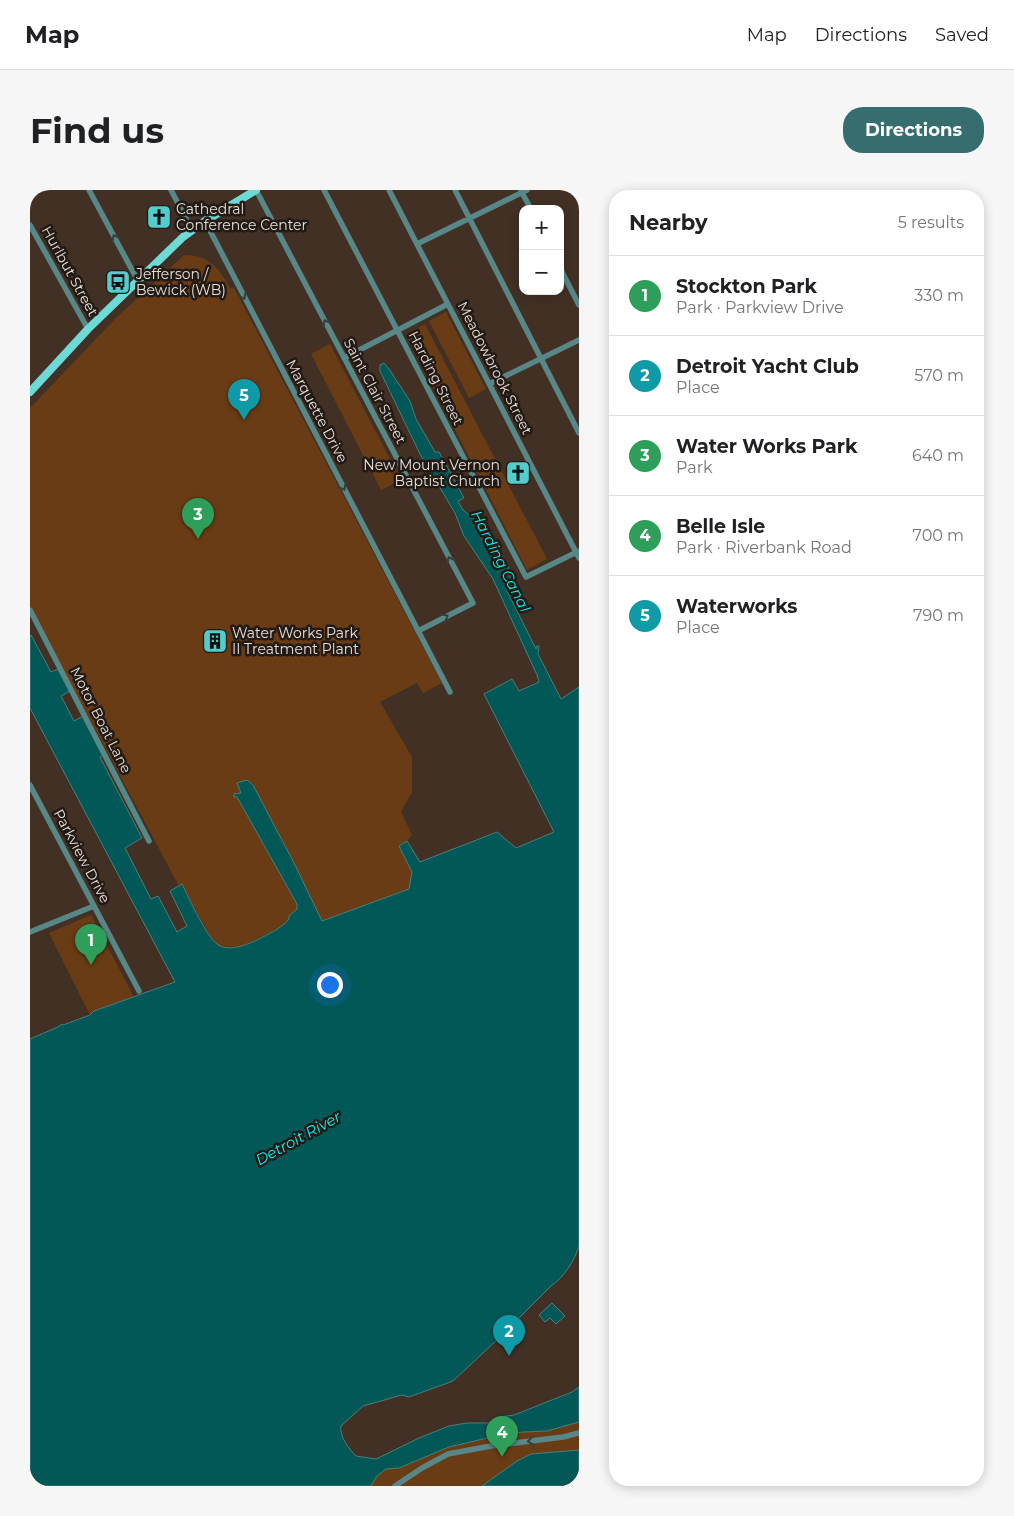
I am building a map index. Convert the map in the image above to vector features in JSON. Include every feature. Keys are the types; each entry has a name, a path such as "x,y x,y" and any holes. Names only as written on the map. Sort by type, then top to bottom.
{"main road":[{"path":"31,390 88,329 192,230 256,190"}],"street":[{"path":"89,190 138,281"},
{"path":"171,190 192,230"},
{"name":"Saint Clair Street","path":"256,190 472,603 418,631"},
{"name":"Harding Street","path":"324,190 526,577 578,554"},
{"name":"Meadowbrook Street","path":"389,190 578,554"},
{"path":"455,190 579,433"},
{"path":"417,244 523,191 529,205"},
{"name":"Marquette Drive","path":"205,222 450,692"},
{"name":"Hurlbut Street","path":"30,225 88,329"},
{"path":"564,276 579,305"},
{"path":"344,358 448,304"},
{"path":"490,384 579,340"},
{"name":"Motor Boat Lane","path":"30,610 149,841"},
{"name":"Parkview Drive","path":"30,785 139,991"},
{"path":"30,932 94,906"},
{"path":"395,1486 448,1454 579,1433"}],"shaded area":[{"path":"184,255 207,260 222,275 231,289 234,288 442,683 423,693 417,683 380,702 412,757 412,792 401,812 412,835 399,846 412,872 409,889 322,921 278,834 241,793 237,797 297,904 297,909 289,916 285,925 241,947 218,946 211,938 182,885 179,886 30,607 30,408 116,318"},
{"path":"446,312 486,389 469,398 429,321"},
{"path":"425,324 547,559 527,570 406,334"},
{"path":"330,344 401,480 381,490 311,354"},
{"path":"91,915 134,997 94,1011 90,1015 49,933"},
{"path":"579,1422 579,1486 371,1486 377,1476 386,1469 399,1468 449,1447 500,1435 547,1431"}],"water":[{"path":"384,363 410,401 416,419 435,452 439,452 464,498 458,501 462,509 475,520 481,537 494,557 501,554 506,563 510,572 510,580 506,589 536,649 539,646 538,654 561,699 579,687 579,1246 564,1274 453,1381 409,1397 402,1395 363,1406 341,1426 341,1430 343,1438 356,1456 376,1459 449,1426 467,1423 489,1423 500,1417 514,1415 572,1392 579,1387 579,1422 547,1431 500,1435 449,1447 399,1468 386,1469 377,1476 371,1486 30,1486 30,1039 62,1024 90,1015 94,1011 175,982 30,708 30,636 51,672 58,669 70,691 61,696 74,721 83,716 104,755 100,757 142,838 125,848 151,899 158,896 177,932 187,926 170,891 182,884 210,936 220,946 229,948 244,945 270,933 286,923 289,916 297,909 297,904 237,797 234,797 234,794 241,793 237,783 247,780 253,785 322,921 409,889 412,872 399,846 407,841 420,862 497,832 516,848 554,832 484,694 512,679 519,691 539,682 537,675 493,579 464,536 455,513 420,454 380,371 380,365"},
{"path":"552,1303 565,1316 556,1324 550,1318 545,1322 539,1315"},
{"path":"579,1450 579,1486 482,1486 517,1461 531,1454"}],"place":[{"name":"Cathedral Conference Center","path":"159,217"},
{"name":"Jefferson / Bewick (WB)","path":"118,282"},
{"name":"Waterworks","path":"244,420"},
{"name":"New Mount Vernon Baptist Church","path":"518,473"},
{"name":"Water Works Park","path":"198,539"},
{"name":"Water Works Park II Treatment Plant","path":"215,641"},
{"name":"Stockton Park","path":"91,965"},
{"name":"Detroit Yacht Club","path":"509,1356"},
{"name":"Belle Isle","path":"502,1457"}],"water label":[{"name":"Harding Canal","path":"501,561"},
{"name":"Detroit River","path":"298,1138"}]}
